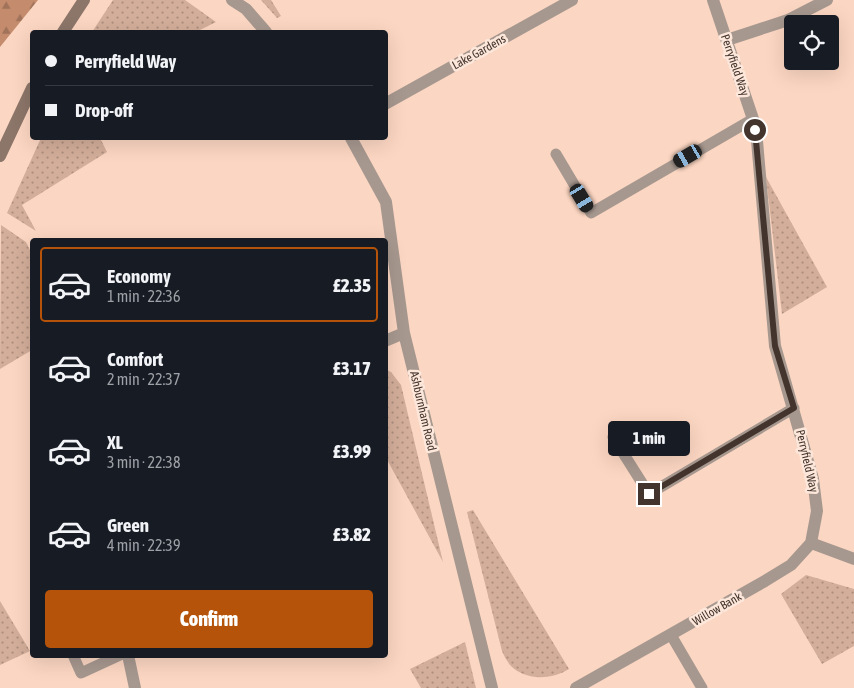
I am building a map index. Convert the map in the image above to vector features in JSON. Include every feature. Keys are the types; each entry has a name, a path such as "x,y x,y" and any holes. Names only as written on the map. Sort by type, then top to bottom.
{"street":[{"path":"64,30 84,0"},
{"path":"232,0 246,10 264,30"},
{"name":"Lake Gardens","path":"388,102 572,0"},
{"name":"Perryfield Way","path":"713,0 753,118 757,141 775,346 794,408 814,487 817,511 811,543"},
{"path":"727,40 788,20 827,0"},
{"path":"0,156 30,92"},
{"name":"Ashburnham Road","path":"352,140 386,202 404,333 492,688"},
{"path":"388,340 404,333"},
{"path":"811,543 854,559"},
{"name":"Willow Bank","path":"576,688 792,564 811,543"},
{"path":"129,658 135,688"}],"lane":[{"path":"556,154 591,213 753,118"},
{"path":"614,437 649,494 794,408"},
{"path":"671,634 702,688"},
{"path":"74,658 81,673 114,658"}],"shaded area":[{"path":"113,0 185,0 216,22 200,30 93,30"},
{"path":"261,0 271,0 281,16 277,18"},
{"path":"40,140 101,140 107,152 22,205 36,231 7,213"},
{"path":"766,177 827,287 782,314"},
{"path":"1,225 26,242 30,250 30,351 0,369"},
{"path":"388,370 401,385 443,562 388,461"},
{"path":"473,510 569,669 555,675 539,677 523,674 510,665 502,651 467,512"},
{"path":"806,575 854,589 854,646 822,664 781,594"},
{"path":"0,601 30,651 0,665"},
{"path":"465,642 476,688 421,688 410,669"}],"green space":[{"path":"0,0 38,0 0,47"}],"route":[{"path":"649,494 794,408 775,346 755,130"}]}
